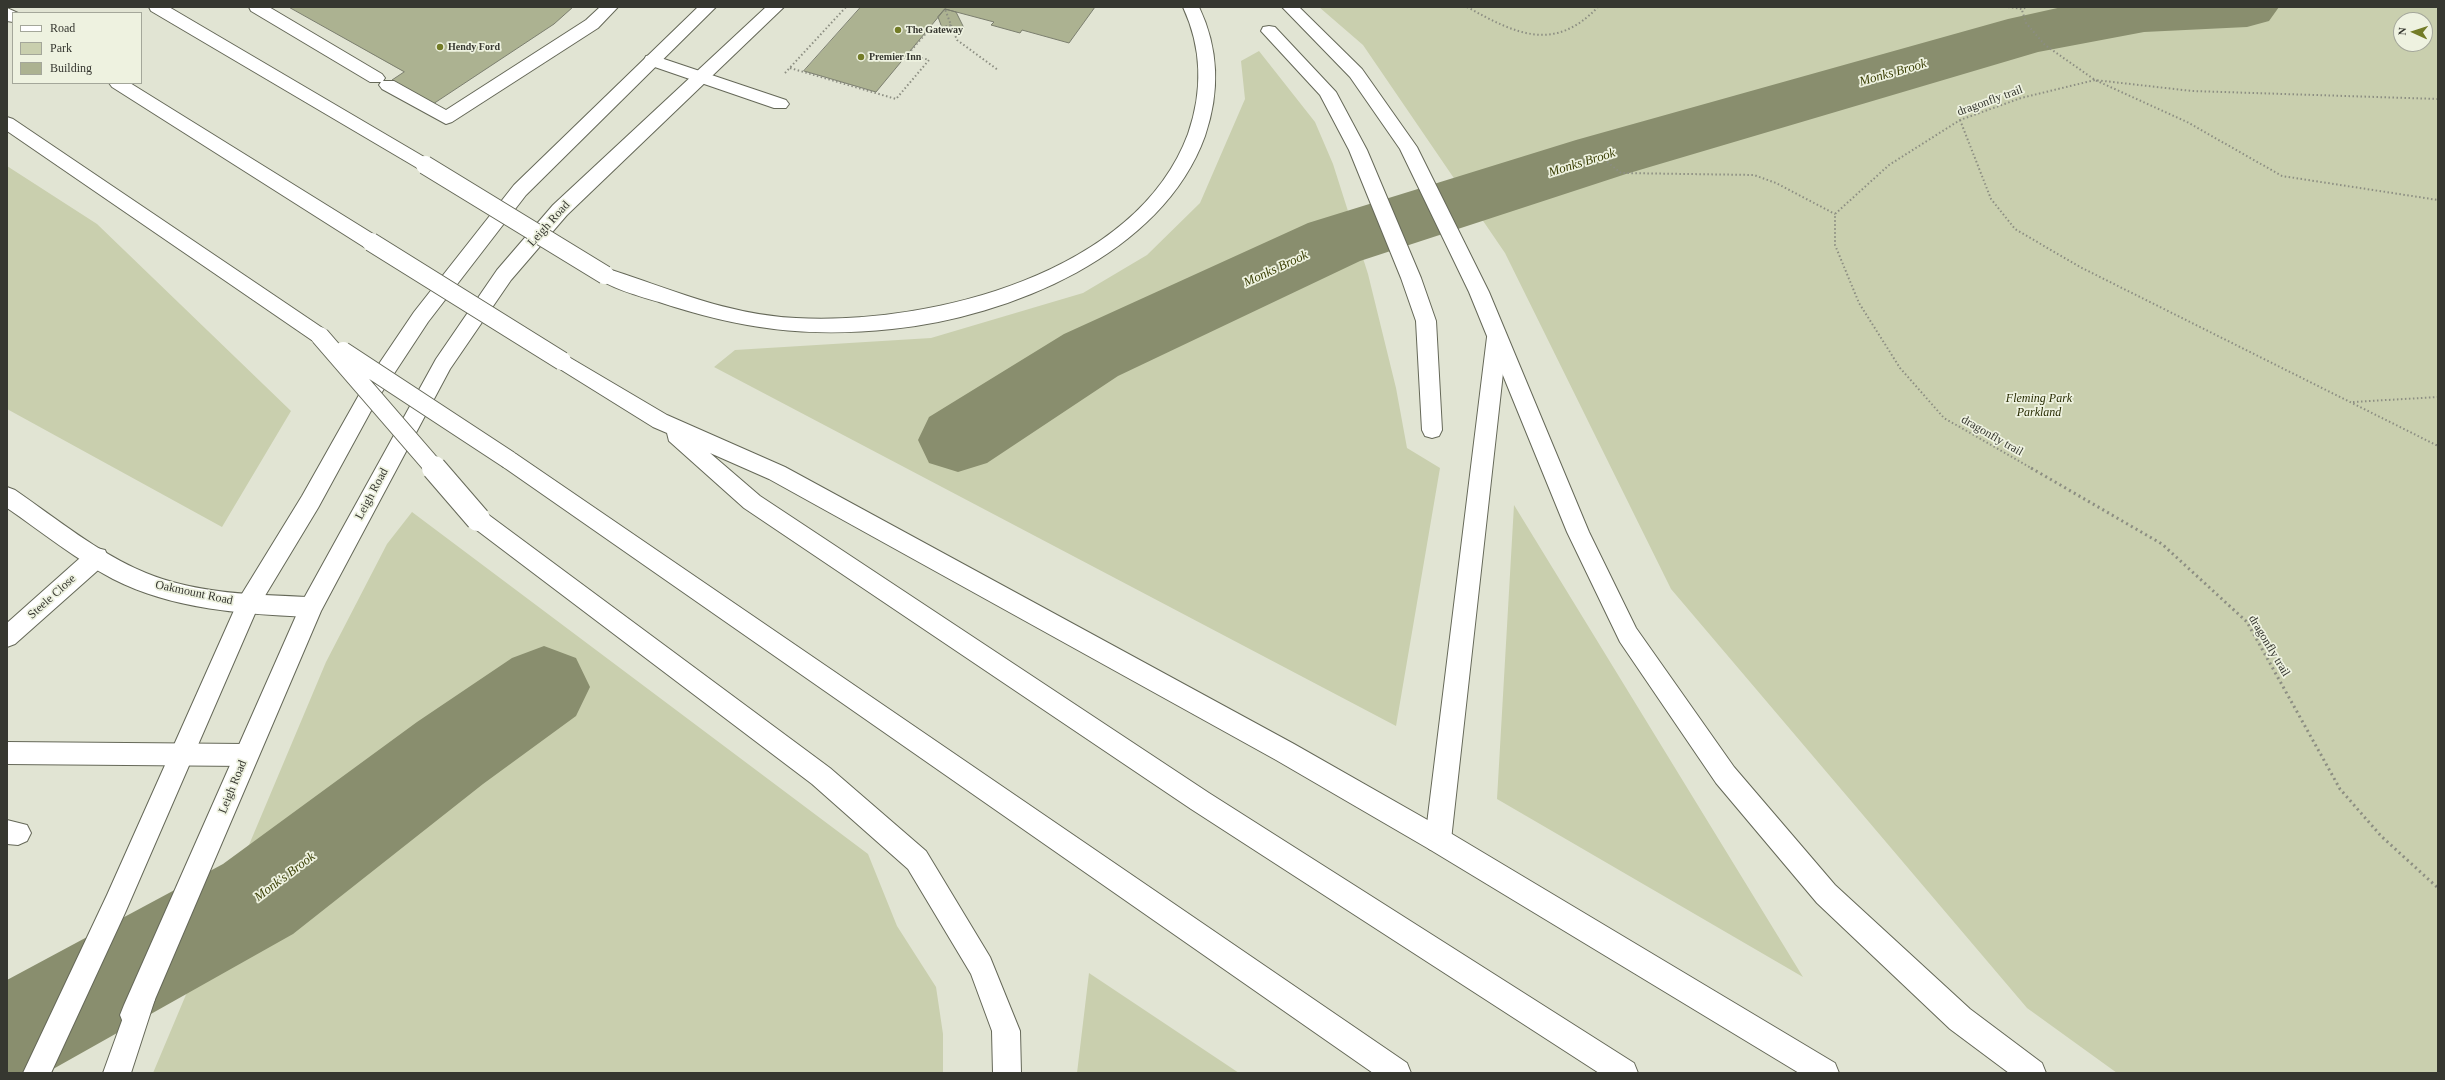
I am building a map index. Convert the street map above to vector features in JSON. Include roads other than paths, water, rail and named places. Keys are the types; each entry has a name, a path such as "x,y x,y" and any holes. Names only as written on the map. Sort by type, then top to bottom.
{"main road":[{"path":"157,7 425,165 605,275 655,295 723,314 777,323 821,326 877,324 932,316 983,303 1031,287 1097,250 1136,222 1169,188 1198,136 1208,95 1209,65 1200,24 1191,7"},
{"path":"257,7 382,82 446,118 592,24 610,7"},
{"path":"37,1072 116,904 248,604 310,502 371,392 421,317 520,190 708,7"},
{"name":"Leigh Road","path":"103,1073 142,999 210,845 246,755 311,607 443,364 504,275 560,210 703,78 776,7"},
{"path":"1290,7 1356,73 1408,147 1479,292 1578,532 1628,635 1725,775 1826,894 1960,1019 2032,1073"},
{"path":"1269,31 1327,92 1358,150 1411,278 1426,321 1432,430"},
{"path":"652,60 780,104"},
{"path":"120,84 370,242 660,421 777,473 1285,752 1438,840 1825,1073"},
{"path":"7,123 320,336 509,460 1397,1073"},
{"path":"320,336 478,519 821,776 916,860 981,966 1006,1031 1007,1073"},
{"path":"1438,840 1497,337"},
{"path":"660,421 752,502 1200,801 1624,1073"},
{"name":"Oakmount Road","path":"7,496 97,557 137,580 182,593 248,604 311,607"},
{"name":"Steele Close","path":"7,637 97,557"},
{"path":"7,753 246,755"},
{"path":"117,1073 142,999"}],"waterway":[{"name":"Monks Brook","path":"958,440 1091,355 1334,242 1601,157 2031,33 2144,12 2247,7"},
{"name":"Monk's Brook","path":"7,1037 258,899 450,753 544,687"}],"place":[{"name":"The Gateway","path":"898,30"},
{"name":"Hendy Ford","path":"440,47"},
{"name":"Premier Inn","path":"861,57"}],"park label":[{"name":"Fleming Park Parkland","path":"2039,406"}]}
